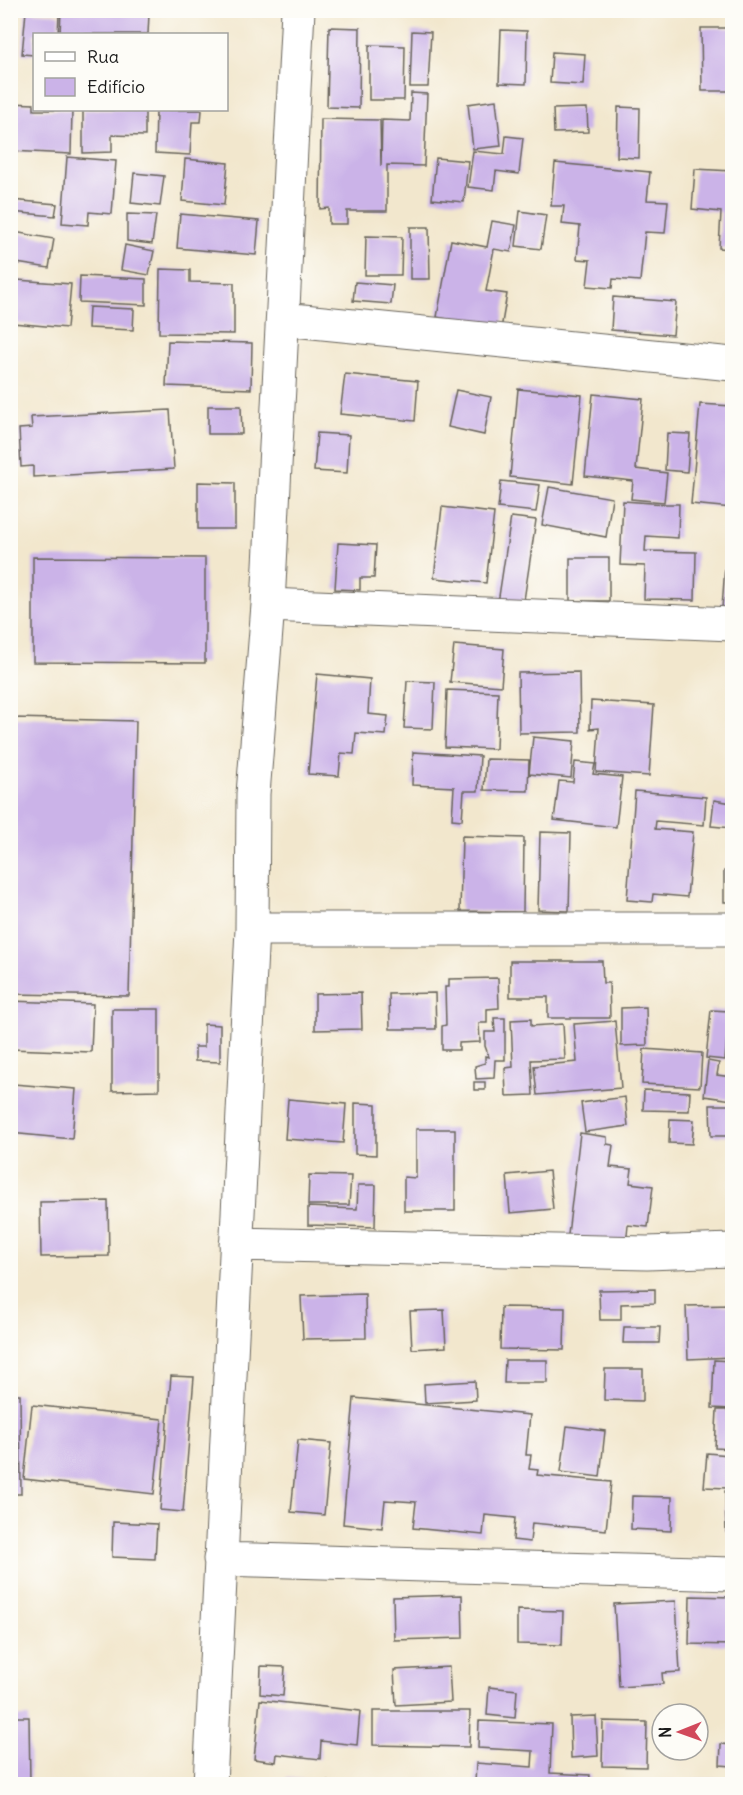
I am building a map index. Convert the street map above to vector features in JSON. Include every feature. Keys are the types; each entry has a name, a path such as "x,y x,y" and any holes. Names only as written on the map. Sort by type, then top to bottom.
{"street":[{"path":"210,1785 252,928 253,794 268,605 298,10"},
{"path":"283,319 732,364"},
{"path":"268,605 732,624"},
{"path":"252,928 732,928"},
{"path":"236,1245 646,1253 732,1250"},
{"path":"220,1559 732,1574"}],"building":[{"path":"61,10 75,12 75,10 134,10 134,12 149,14 148,33 60,33"},
{"path":"26,11 59,14 58,33 33,33 33,55 22,54"},
{"path":"329,27 360,28 359,108 327,107"},
{"path":"701,28 732,28 732,91 702,91"},
{"path":"501,30 527,31 526,84 499,83"},
{"path":"412,31 431,32 428,87 410,87"},
{"path":"369,45 405,46 404,100 369,100"},
{"path":"552,52 585,54 583,85 550,83"},
{"path":"411,93 427,94 424,166 387,165 387,211 347,211 347,224 329,224 329,208 320,209 321,119 380,120 381,166 382,120 410,121"},
{"path":"496,100 501,146 473,149 468,104"},
{"path":"10,103 33,104 33,111 72,111 71,154 10,151"},
{"path":"618,107 640,108 639,158 617,157"},
{"path":"587,108 588,132 554,133 553,109"},
{"path":"83,111 145,111 145,136 112,135 112,152 83,153"},
{"path":"156,111 202,111 201,122 192,122 190,155 155,153"},
{"path":"506,136 523,138 519,174 496,171 494,190 468,187 473,151 504,154"},
{"path":"67,157 116,161 112,214 89,212 88,225 62,223"},
{"path":"436,158 468,161 464,202 432,199"},
{"path":"185,159 228,163 224,205 182,201"},
{"path":"555,163 650,172 647,200 668,201 665,233 645,232 640,281 613,279 612,288 587,286 590,260 577,259 580,226 562,224 564,206 551,206"},
{"path":"695,169 732,171 732,249 719,248 721,212 692,209"},
{"path":"134,173 164,176 160,206 131,203"},
{"path":"10,200 57,204 55,216 10,212"},
{"path":"520,211 546,215 541,249 516,246"},
{"path":"127,214 156,215 152,244 127,241"},
{"path":"180,214 259,221 256,255 177,248"},
{"path":"492,221 516,225 511,252 494,249 486,291 507,294 501,329 437,317 451,240 487,247"},
{"path":"410,227 429,227 430,279 410,279"},
{"path":"14,232 54,239 49,268 10,262"},
{"path":"366,236 402,237 401,275 365,275"},
{"path":"125,245 154,251 149,275 121,270"},
{"path":"160,269 190,270 190,282 234,283 234,334 159,333"},
{"path":"80,276 146,279 146,305 79,302"},
{"path":"17,280 71,284 67,328 13,323"},
{"path":"355,282 393,285 391,304 353,301"},
{"path":"613,297 676,302 673,335 611,330"},
{"path":"89,307 134,309 133,330 88,328"},
{"path":"168,341 252,343 251,389 166,386"},
{"path":"345,374 418,381 415,421 340,414"},
{"path":"518,389 582,395 573,484 510,477"},
{"path":"456,390 491,397 484,435 448,427"},
{"path":"593,394 643,399 636,469 667,473 664,502 631,499 633,481 585,476"},
{"path":"700,404 732,406 732,508 691,504"},
{"path":"208,406 241,406 242,434 208,434"},
{"path":"170,410 174,469 33,477 33,466 21,467 19,429 32,428 31,417"},
{"path":"317,433 349,435 347,473 314,471"},
{"path":"667,433 690,434 687,472 665,470"},
{"path":"501,481 540,485 536,512 498,508"},
{"path":"198,482 235,483 235,529 198,529"},
{"path":"549,487 612,498 606,537 542,525"},
{"path":"623,501 679,504 678,538 646,536 645,551 696,552 695,600 644,599 645,566 620,565"},
{"path":"442,507 494,513 486,583 434,578"},
{"path":"511,517 536,520 523,607 498,603"},
{"path":"731,528 732,559 728,559"},
{"path":"338,543 376,545 374,578 360,578 360,590 335,589"},
{"path":"33,557 205,558 205,663 33,662"},
{"path":"570,558 609,558 609,601 570,601"},
{"path":"725,566 732,567 732,609 722,608"},
{"path":"454,645 504,649 501,686 450,682"},
{"path":"579,672 580,732 519,733 518,673"},
{"path":"317,674 370,679 368,714 388,716 386,735 356,733 354,754 341,753 339,776 308,774"},
{"path":"407,681 435,682 433,729 404,728"},
{"path":"447,690 498,692 496,749 445,747"},
{"path":"591,701 654,705 649,776 596,772 599,728 590,729"},
{"path":"14,718 136,721 129,996 11,994"},
{"path":"533,737 574,741 571,778 529,774"},
{"path":"413,752 480,756 478,791 464,791 462,820 452,819 454,787 412,785"},
{"path":"486,759 529,760 528,791 484,790"},
{"path":"575,762 595,764 593,774 622,777 616,827 554,820 559,781 573,782"},
{"path":"635,791 706,797 704,825 656,821 655,829 693,832 687,897 653,894 652,902 627,900"},
{"path":"714,800 732,803 732,828 711,826"},
{"path":"540,832 571,833 569,911 538,910"},
{"path":"462,836 524,838 523,912 460,911"},
{"path":"724,871 732,871 732,902 724,902"},
{"path":"510,961 602,961 603,983 609,983 610,1018 548,1018 548,997 510,997"},
{"path":"498,978 499,1008 487,1009 487,1023 479,1023 480,1042 459,1043 459,1050 442,1050 442,1026 446,1025 445,987 449,987 449,979"},
{"path":"361,993 362,1029 315,1030 315,994"},
{"path":"435,993 436,1029 390,1029 389,994"},
{"path":"10,1001 93,1004 91,1052 10,1049"},
{"path":"646,1007 647,1045 621,1046 621,1008"},
{"path":"112,1009 159,1009 159,1090 112,1091"},
{"path":"711,1010 729,1011 725,1060 706,1058"},
{"path":"494,1018 505,1018 505,1060 495,1060 494,1078 476,1079 475,1066 485,1063 485,1056 489,1057 485,1046 485,1032 495,1032"},
{"path":"531,1019 531,1026 563,1024 565,1059 531,1060 533,1095 506,1096 505,1068 513,1067 511,1020"},
{"path":"615,1021 621,1088 537,1095 534,1066 577,1062 574,1024"},
{"path":"204,1024 220,1025 220,1062 195,1061 195,1047 204,1047"},
{"path":"644,1049 702,1053 700,1087 642,1084"},
{"path":"708,1061 719,1063 717,1075 732,1077 732,1100 704,1096"},
{"path":"474,1082 485,1082 485,1090 474,1090"},
{"path":"13,1084 76,1089 72,1139 10,1133"},
{"path":"644,1090 690,1092 689,1111 643,1110"},
{"path":"625,1097 628,1126 585,1132 581,1103"},
{"path":"288,1099 346,1104 343,1143 285,1139"},
{"path":"355,1103 376,1104 376,1155 355,1154"},
{"path":"710,1105 732,1105 732,1136 711,1136"},
{"path":"670,1119 694,1120 692,1144 669,1143"},
{"path":"416,1129 455,1129 455,1211 404,1211 404,1177 416,1178"},
{"path":"580,1133 607,1137 607,1144 613,1145 610,1167 632,1169 630,1183 653,1186 648,1227 628,1225 626,1245 567,1243"},
{"path":"549,1171 553,1209 510,1213 507,1175"},
{"path":"309,1175 351,1176 349,1205 308,1205"},
{"path":"358,1185 376,1185 375,1227 308,1225 308,1207 357,1209"},
{"path":"108,1201 109,1256 41,1257 40,1202"},
{"path":"655,1289 655,1303 621,1304 621,1320 600,1320 599,1290"},
{"path":"365,1294 366,1338 303,1339 301,1296"},
{"path":"732,1305 732,1357 688,1359 686,1306"},
{"path":"501,1307 565,1308 564,1350 500,1349"},
{"path":"444,1310 446,1347 412,1349 410,1311"},
{"path":"624,1327 660,1327 659,1343 623,1343"},
{"path":"505,1360 547,1360 547,1383 504,1383"},
{"path":"714,1360 732,1361 732,1409 712,1408"},
{"path":"605,1369 643,1369 643,1401 604,1400"},
{"path":"171,1376 194,1377 183,1512 160,1510"},
{"path":"475,1381 476,1400 425,1403 424,1384"},
{"path":"10,1394 20,1394 21,1494 10,1494"},
{"path":"354,1398 530,1415 526,1455 531,1455 529,1469 538,1470 537,1475 611,1482 606,1530 532,1523 530,1542 513,1540 515,1518 485,1515 483,1535 413,1528 416,1502 385,1500 382,1528 343,1524"},
{"path":"32,1405 162,1419 154,1494 24,1479"},
{"path":"717,1410 732,1410 732,1449 715,1448"},
{"path":"567,1426 605,1431 600,1477 561,1472"},
{"path":"298,1440 331,1443 324,1515 291,1512"},
{"path":"707,1453 729,1455 727,1488 704,1487"},
{"path":"725,1491 732,1491 732,1532 726,1532"},
{"path":"632,1496 672,1497 671,1531 631,1529"},
{"path":"113,1522 157,1524 155,1559 112,1557"},
{"path":"462,1595 463,1638 394,1640 393,1597"},
{"path":"690,1596 732,1597 732,1645 689,1644"},
{"path":"676,1601 680,1672 662,1673 663,1684 619,1687 614,1604"},
{"path":"517,1610 563,1611 562,1645 517,1644"},
{"path":"261,1666 285,1667 283,1696 260,1694"},
{"path":"449,1667 451,1702 396,1705 394,1670"},
{"path":"489,1687 517,1690 515,1718 487,1715"},
{"path":"260,1700 360,1711 357,1745 321,1741 320,1759 277,1754 276,1762 254,1759"},
{"path":"373,1711 470,1711 469,1747 373,1745"},
{"path":"596,1716 598,1756 571,1758 570,1717"},
{"path":"10,1717 29,1717 30,1783 10,1783"},
{"path":"479,1721 552,1724 550,1773 590,1775 589,1784 475,1784 476,1763 532,1767 533,1751 478,1748"},
{"path":"603,1721 647,1722 646,1767 602,1766"},
{"path":"721,1744 732,1745 732,1766 720,1765"},
{"path":"287,1778 333,1782 333,1784 286,1784"},
{"path":"696,1779 732,1779 732,1784 696,1784"}]}
